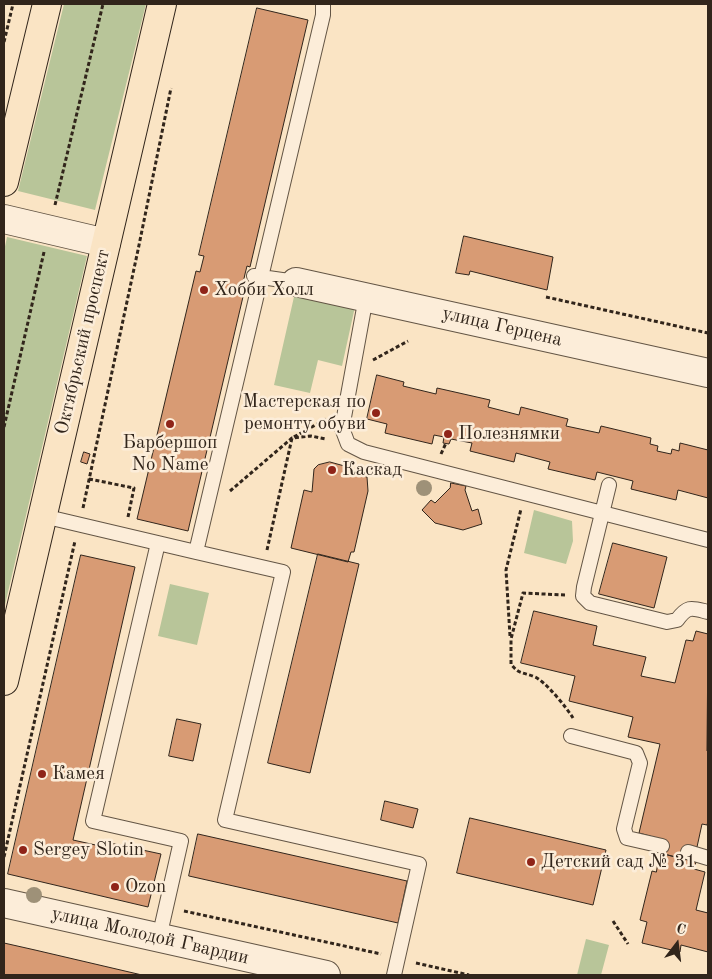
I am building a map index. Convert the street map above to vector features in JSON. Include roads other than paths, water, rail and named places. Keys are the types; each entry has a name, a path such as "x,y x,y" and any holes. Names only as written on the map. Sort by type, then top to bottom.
{"main road":[{"path":"4,182 48,4"},
{"name":"Октябрьский проспект","path":"4,681 162,4"}],"street":[{"path":"4,220 106,243"},
{"name":"улица Герцена","path":"296,282 708,373"},
{"name":"улица Молодой Гвардии","path":"4,903 162,926 274,969 326,975"}],"lane":[{"path":"196,552 257,277 320,25 323,4"},
{"path":"257,277 296,282"},
{"path":"366,297 342,428 348,444 364,452 708,540"},
{"path":"609,485 584,587 584,596 590,603 667,622 677,620 684,610 692,608 708,612"},
{"path":"42,516 283,572 225,820 419,864 394,975"},
{"path":"158,543 94,821 181,841 162,926"},
{"path":"571,736 636,753 640,763 624,829 627,838 662,846"},
{"path":"688,852 708,858"}],"place":[{"name":"Хобби Холл","path":"204,290"},
{"name":"Мастерская по ремонту обуви","path":"376,413"},
{"name":"Барбершоп No Name","path":"170,424"},
{"name":"Полезнямки","path":"448,434"},
{"name":"Каскад","path":"332,470"},
{"name":"Камея","path":"42,774"},
{"name":"Sergey Slotin","path":"23,850"},
{"name":"Детский сад № 31","path":"531,862"},
{"name":"Ozon","path":"115,887"}]}
